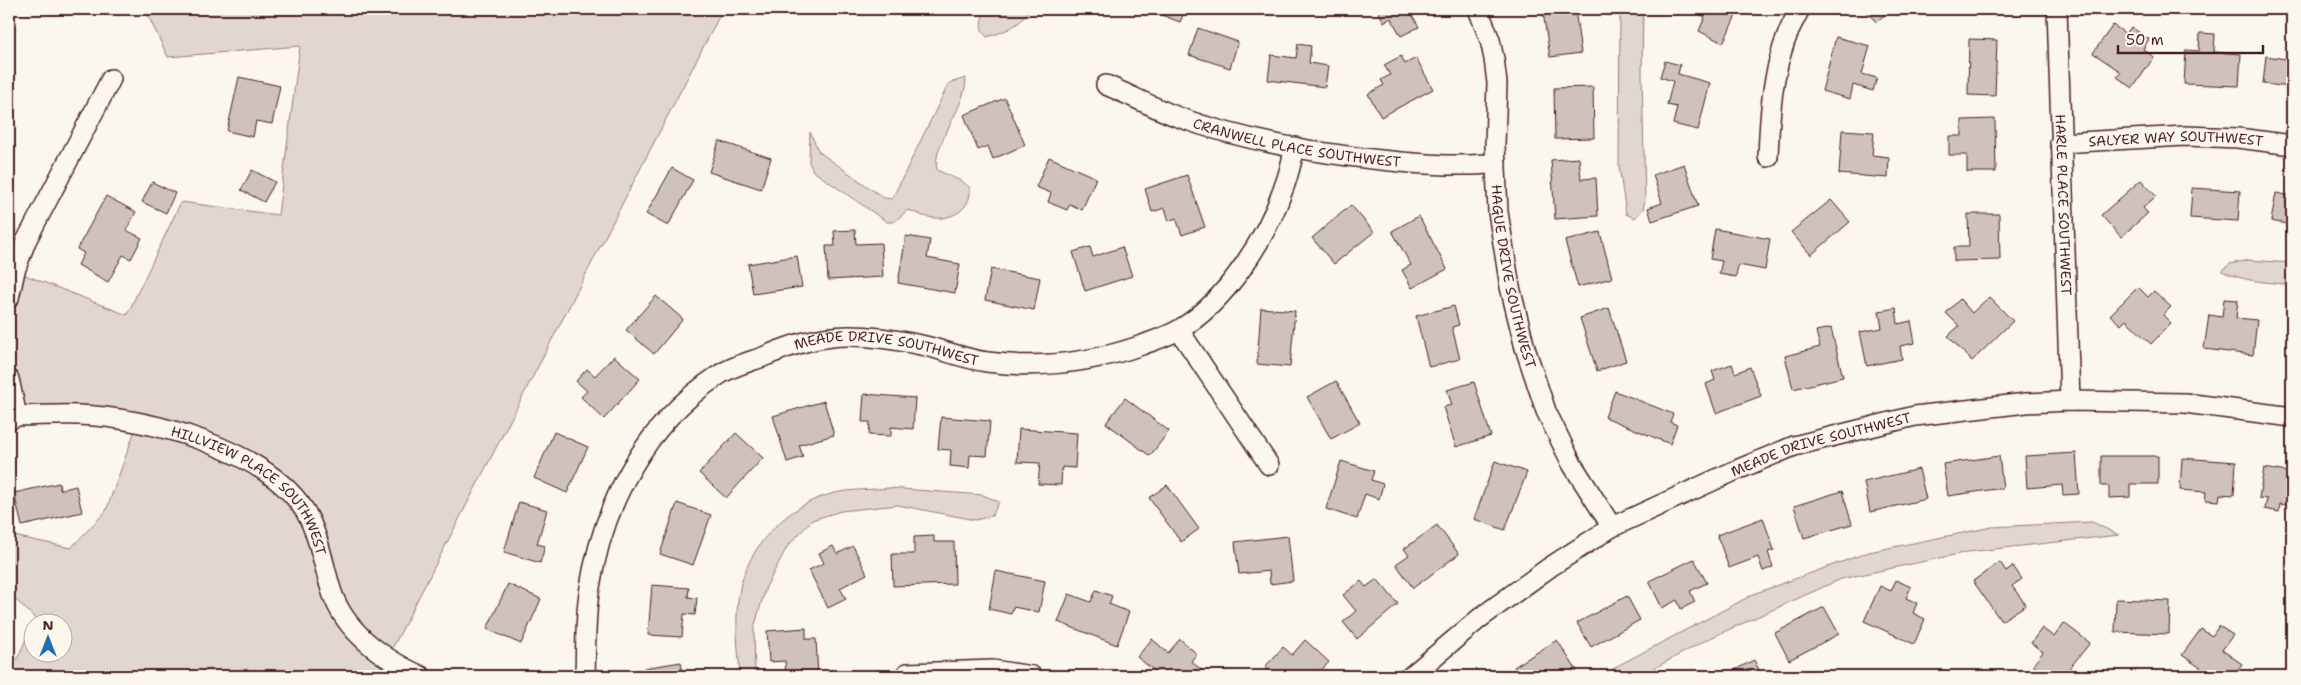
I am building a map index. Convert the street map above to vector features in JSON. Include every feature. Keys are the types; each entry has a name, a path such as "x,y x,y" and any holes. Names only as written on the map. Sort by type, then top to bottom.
{"street":[{"name":"HAGUE DRIVE SOUTHWEST","path":"1478,9 1490,40 1494,59 1497,83 1496,164 1498,212 1510,287 1525,348 1546,411 1572,464 1612,527"},
{"path":"1768,157 1769,110 1773,80 1781,48 1800,9"},
{"name":"HARLE PLACE SOUTHWEST","path":"2057,9 2070,401"},
{"path":"9,298 15,271 26,240 111,79"},
{"name":"CRANWELL PLACE SOUTHWEST","path":"1106,84 1178,117 1222,130 1295,147 1371,159 1413,163 1478,166 1496,164"},
{"name":"SALYER WAY SOUTHWEST","path":"2060,142 2184,136 2238,138 2292,145"},
{"name":"MEADE DRIVE SOUTHWEST","path":"585,676 589,593 596,559 618,494 628,471 663,423 692,395 721,373 788,346 823,337 888,339 924,345 978,361 1033,366 1110,356 1179,330 1208,307 1231,281 1260,238 1284,187 1295,147"},
{"path":"1179,330 1269,466"},
{"path":"9,379 13,418"},
{"name":"MEADE DRIVE SOUTHWEST","path":"1411,676 1480,618 1550,567 1612,527 1794,446 1915,416 2026,403 2070,401 2185,403 2292,418"},
{"name":"HILLVIEW PLACE SOUTHWEST","path":"13,418 78,414 139,422 168,429 216,447 267,472 288,491 305,512 340,612 356,633 376,650 398,665 421,676"},
{"path":"907,673 993,670 1032,676"}],"shaded area":[{"path":"145,9 723,9 378,676 10,676 22,648 22,662 72,662 72,612 29,612 9,593 9,535 71,548 106,511 138,422 17,416 9,379 9,298 15,271 127,315 181,202 278,215 300,46 168,57"},
{"path":"986,9 1029,9 1017,24 987,37 981,27"},
{"path":"1620,9 1643,9 1642,74 1645,200 1643,209 1635,218 1626,214 1619,166"},
{"path":"966,78 961,102 939,149 937,160 937,170 963,182 970,188 970,196 967,203 957,213 943,218 936,218 923,216 908,210 894,222 887,222 813,171 809,162 810,132 819,152 884,198 892,199 949,83"},
{"path":"2248,260 2292,263 2292,285 2248,279 2222,271 2230,264"},
{"path":"889,488 983,495 999,502 992,516 975,520 898,505 841,511 812,520 787,547 766,587 754,628 755,676 740,676 737,632 738,599 745,572 752,556 762,542 786,517 815,499 845,491"},
{"path":"2092,522 2119,535 1968,552 1841,579 1708,639 1640,676 1602,676 1621,664 1756,593 1869,552 1992,527"}],"building":[{"path":"880,9 892,9 883,14"},
{"path":"1051,9 1062,9 1055,14"},
{"path":"1146,9 1186,9 1180,22"},
{"path":"1377,9 1409,9 1419,27 1401,36 1391,18 1384,22"},
{"path":"1575,9 1581,53 1550,57 1543,12"},
{"path":"1700,9 1739,9 1723,43 1699,31 1705,17 1698,13"},
{"path":"1865,9 1892,9 1876,22"},
{"path":"2113,25 2126,34 2131,27 2149,39 2143,49 2154,57 2133,88 2117,77 2121,72 2093,53"},
{"path":"1198,28 1238,42 1230,68 1189,55"},
{"path":"2200,33 2215,34 2214,52 2241,54 2239,86 2184,84 2186,50 2199,51"},
{"path":"1836,37 1870,46 1862,74 1877,78 1873,91 1853,85 1850,99 1822,91"},
{"path":"1969,39 1997,40 1995,96 1968,95"},
{"path":"1298,44 1311,46 1309,63 1328,66 1325,87 1268,80 1271,55 1296,58"},
{"path":"1401,56 1405,64 1416,58 1433,89 1381,117 1368,94 1384,85 1381,80 1390,75 1384,65"},
{"path":"2266,56 2292,60 2292,87 2263,84"},
{"path":"1665,61 1680,65 1678,74 1710,83 1698,130 1673,124 1677,107 1667,105 1673,81 1660,77"},
{"path":"239,77 280,86 272,124 256,121 253,137 227,131"},
{"path":"1593,87 1594,138 1555,139 1554,88"},
{"path":"1005,98 1025,145 993,159 988,146 978,150 964,115"},
{"path":"1995,119 1996,172 1967,172 1967,155 1949,155 1949,136 1962,136 1962,120"},
{"path":"1842,130 1874,132 1872,155 1889,157 1888,178 1839,174"},
{"path":"719,141 771,158 761,189 709,172"},
{"path":"1049,157 1096,178 1082,210 1070,204 1067,210 1048,202 1051,193 1036,187"},
{"path":"1579,158 1581,179 1596,178 1598,216 1555,219 1551,160"},
{"path":"1684,164 1698,206 1652,221 1648,208 1662,203 1653,175"},
{"path":"672,168 693,180 668,226 646,214"},
{"path":"252,170 275,182 264,202 241,190"},
{"path":"1187,175 1205,227 1182,235 1176,218 1169,221 1165,208 1152,212 1145,189"},
{"path":"2141,180 2156,196 2143,208 2148,213 2121,237 2101,215"},
{"path":"152,182 175,193 166,213 142,202"},
{"path":"2192,188 2240,191 2238,221 2190,218"},
{"path":"2276,193 2292,196 2292,225 2271,221"},
{"path":"106,196 136,212 126,230 142,238 131,259 123,255 108,282 78,265 84,253 77,249"},
{"path":"1831,200 1850,222 1811,255 1791,232"},
{"path":"1351,205 1374,232 1334,264 1312,238"},
{"path":"1968,214 1999,214 2000,260 1954,261 1954,247 1969,247"},
{"path":"1419,216 1447,269 1412,288 1402,270 1411,265 1392,231"},
{"path":"1715,229 1770,239 1765,270 1738,265 1736,277 1719,274 1722,261 1710,259"},
{"path":"855,230 856,244 881,243 883,277 828,280 826,246 835,246 834,231"},
{"path":"1600,232 1612,278 1578,287 1565,241"},
{"path":"906,236 930,240 927,258 960,264 955,293 898,283"},
{"path":"1090,247 1093,257 1122,247 1132,276 1085,291 1073,252"},
{"path":"797,256 802,287 753,294 748,264"},
{"path":"991,269 1040,278 1034,310 985,300"},
{"path":"2138,287 2148,297 2154,291 2171,307 2163,315 2171,323 2151,344 2126,320 2121,325 2110,315"},
{"path":"656,296 683,319 654,354 626,330"},
{"path":"1989,297 2013,321 1972,361 1948,336 1959,326 1946,313 1960,299 1972,313"},
{"path":"2224,299 2238,300 2236,318 2257,320 2253,355 2204,349 2209,315 2222,317"},
{"path":"1454,306 1459,325 1452,327 1460,359 1429,367 1416,316"},
{"path":"1261,308 1295,311 1290,367 1257,364"},
{"path":"1609,308 1626,361 1597,371 1580,318"},
{"path":"1896,308 1898,324 1911,321 1915,343 1900,346 1902,359 1867,366 1860,332 1882,328 1879,311"},
{"path":"1831,328 1843,377 1793,389 1785,356 1820,347 1816,331"},
{"path":"614,356 640,379 604,419 581,397 587,391 576,381 587,369 595,376"},
{"path":"1732,364 1735,373 1750,367 1761,396 1716,413 1706,384 1715,380 1712,371"},
{"path":"1336,381 1360,423 1331,439 1307,397"},
{"path":"1474,382 1491,436 1456,447 1443,407 1452,405 1447,390"},
{"path":"1615,391 1673,414 1670,422 1677,425 1670,444 1605,417"},
{"path":"864,394 915,398 913,429 891,427 891,436 869,435 870,422 862,422"},
{"path":"1125,398 1169,431 1150,456 1106,423"},
{"path":"824,401 834,435 799,445 803,457 787,462 773,416"},
{"path":"941,417 990,421 987,456 970,455 969,468 950,466 951,450 938,449"},
{"path":"1019,429 1077,433 1075,468 1062,467 1061,485 1038,484 1040,463 1017,462"},
{"path":"554,432 588,447 567,493 534,478"},
{"path":"736,433 763,458 726,498 699,473"},
{"path":"2076,453 2079,494 2063,495 2062,485 2027,488 2025,456"},
{"path":"1999,456 2003,488 1948,496 1943,464"},
{"path":"2101,456 2158,456 2158,484 2130,484 2130,497 2109,498 2109,486 2101,486"},
{"path":"2182,458 2236,462 2234,495 2220,494 2219,501 2205,500 2206,492 2180,490"},
{"path":"1341,461 1374,471 1371,480 1383,484 1379,499 1365,494 1357,519 1326,509"},
{"path":"1495,461 1527,472 1505,530 1474,519"},
{"path":"2264,468 2292,473 2292,506 2280,504 2279,512 2265,509 2267,499 2259,498"},
{"path":"1919,469 1926,499 1870,512 1864,482"},
{"path":"59,483 60,490 76,486 82,512 22,526 14,493"},
{"path":"1167,485 1199,529 1181,542 1149,498"},
{"path":"1842,491 1852,524 1804,538 1794,506"},
{"path":"519,502 547,510 537,544 545,546 540,563 504,552"},
{"path":"677,503 711,515 693,565 660,554"},
{"path":"1763,518 1774,550 1768,552 1773,567 1763,571 1758,557 1729,568 1717,535"},
{"path":"1437,525 1459,554 1413,588 1396,564 1409,555 1404,549"},
{"path":"934,536 934,542 954,542 955,584 893,586 892,554 914,554 914,537"},
{"path":"1288,536 1293,581 1270,584 1269,571 1239,574 1235,542"},
{"path":"833,546 837,554 853,546 867,574 840,588 846,599 828,608 809,570 824,563 819,553"},
{"path":"1694,559 1707,583 1690,591 1695,602 1681,609 1677,600 1662,608 1649,581"},
{"path":"2000,562 2006,571 2013,566 2022,579 2012,586 2026,605 2001,621 1973,581"},
{"path":"996,571 1045,581 1039,612 1013,607 1011,614 989,609"},
{"path":"1377,579 1398,604 1357,639 1343,622 1356,611 1343,595 1361,581 1366,587"},
{"path":"1896,580 1911,587 1906,598 1917,603 1913,613 1925,619 1914,644 1864,621 1880,586 1891,591"},
{"path":"508,584 541,599 521,644 487,629"},
{"path":"652,585 689,588 688,597 697,598 695,615 684,614 682,637 648,635"},
{"path":"1096,590 1112,596 1109,604 1129,612 1117,645 1058,622 1069,594 1091,602"},
{"path":"1627,596 1640,620 1591,647 1577,623"},
{"path":"2116,599 2170,601 2169,634 2115,632"},
{"path":"1824,607 1839,634 1789,660 1775,633"},
{"path":"2064,623 2090,643 2063,676 2047,676 2033,665 2043,652 2031,643 2042,628 2054,637"},
{"path":"2219,626 2233,635 2222,650 2242,664 2233,676 2212,676 2182,655 2201,629 2212,636"},
{"path":"806,628 806,639 816,639 818,676 786,676 785,661 769,662 767,631"},
{"path":"1152,639 1168,653 1180,639 1197,654 1191,661 1204,672 1201,676 1161,676 1137,657"},
{"path":"1305,640 1329,662 1316,676 1275,676 1265,667 1283,647 1292,655"},
{"path":"1557,640 1577,671 1569,676 1521,676 1514,667"},
{"path":"1754,660 1762,676 1723,676"},
{"path":"681,662 683,676 645,676 644,668"}]}
